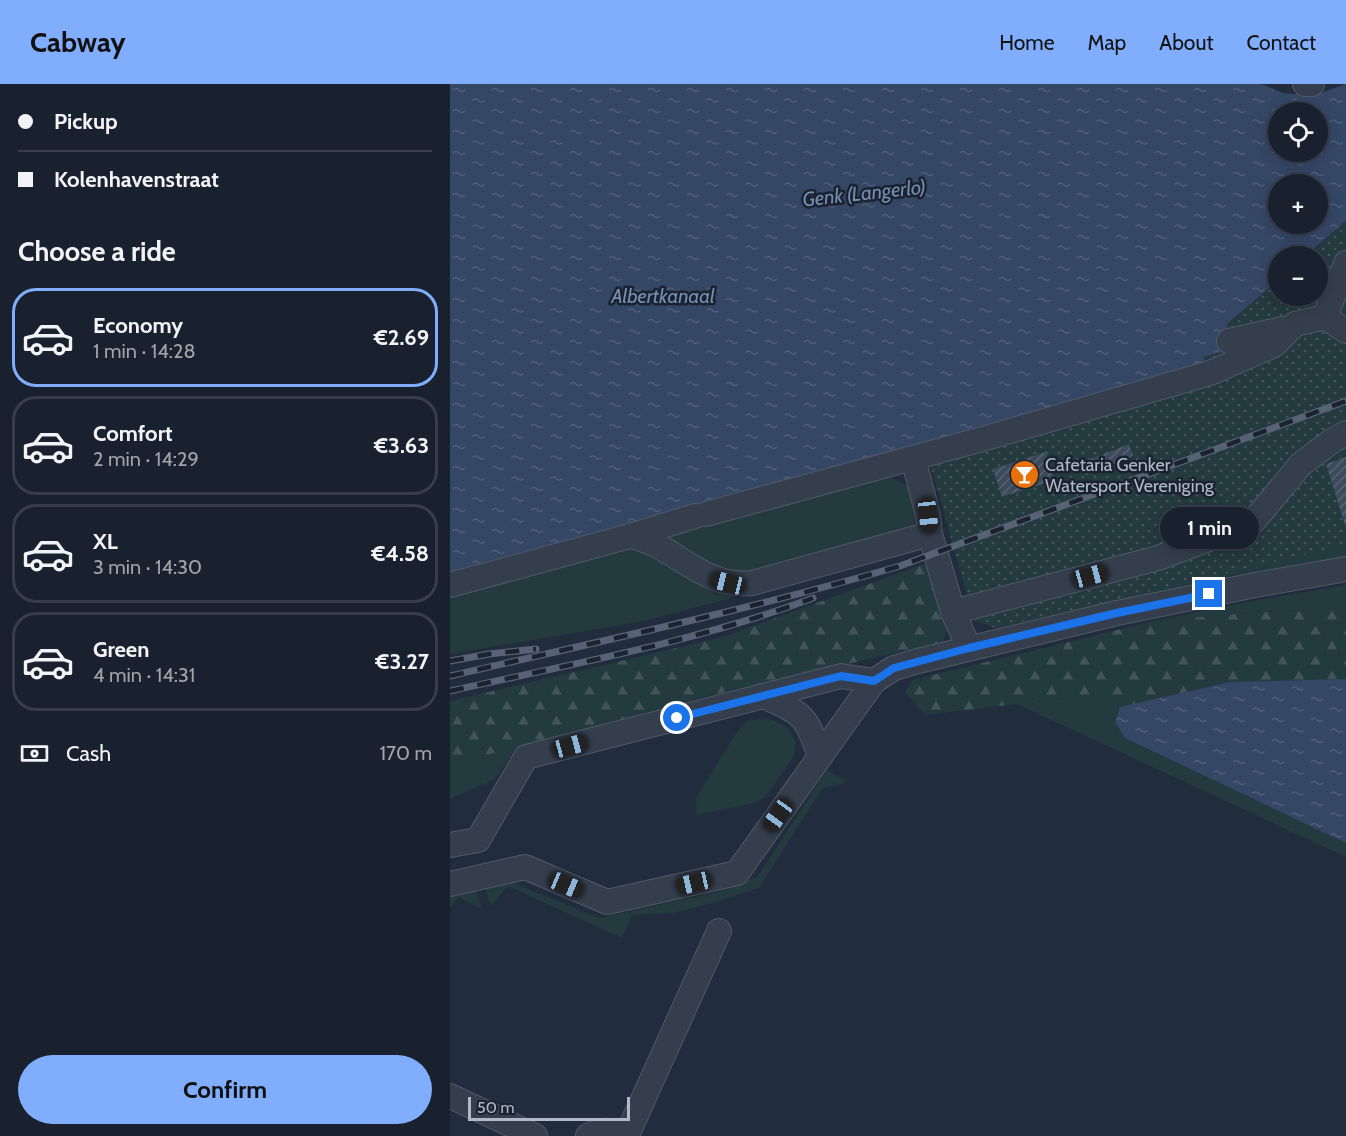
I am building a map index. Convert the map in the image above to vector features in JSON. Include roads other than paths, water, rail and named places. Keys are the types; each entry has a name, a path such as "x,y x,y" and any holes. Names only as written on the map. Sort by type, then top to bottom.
{"street":[{"path":"1305,84 1312,84"},
{"path":"1325,317 1346,263"},
{"path":"1229,341 1270,333 1325,317 1346,331"},
{"path":"450,585 913,458 1210,373 1274,345 1295,324"},
{"path":"953,612 1158,558 1252,523 1301,464 1332,441 1346,434"},
{"path":"913,458 928,515 930,534 953,612 969,648"},
{"path":"630,536 651,542 704,575 716,580 739,584 752,583 908,538 930,534"},
{"path":"450,884 525,867 608,903 737,873 874,681 894,668 1117,613 1346,569"},
{"path":"450,845 478,840 526,757 841,676 874,681"},
{"path":"763,696 797,711 811,730 819,757"},
{"path":"588,1136 595,1132 611,1130 628,1135 719,931"},
{"path":"450,1096 535,1136"}],"water":[{"name":"Albertkanaal","path":"450,84 1261,84 1283,93 1312,96 1346,84 1346,221 1317,246 1268,246 1268,289 1227,324 1231,349 1203,357 1206,364 925,446 450,572"},
{"path":"1346,679 1346,843 1125,738 1115,722 1120,707 1230,682"}],"railway":[{"path":"450,676 732,610 900,566 1346,401"},
{"path":"450,691 679,640 769,614 813,598"},
{"path":"450,661 536,649"}],"place":[{"name":"Cafetaria Genker Watersport Vereniging","path":"1024,475"}],"water label":[{"name":"Genk (Langerlo)","path":"864,193"}]}
